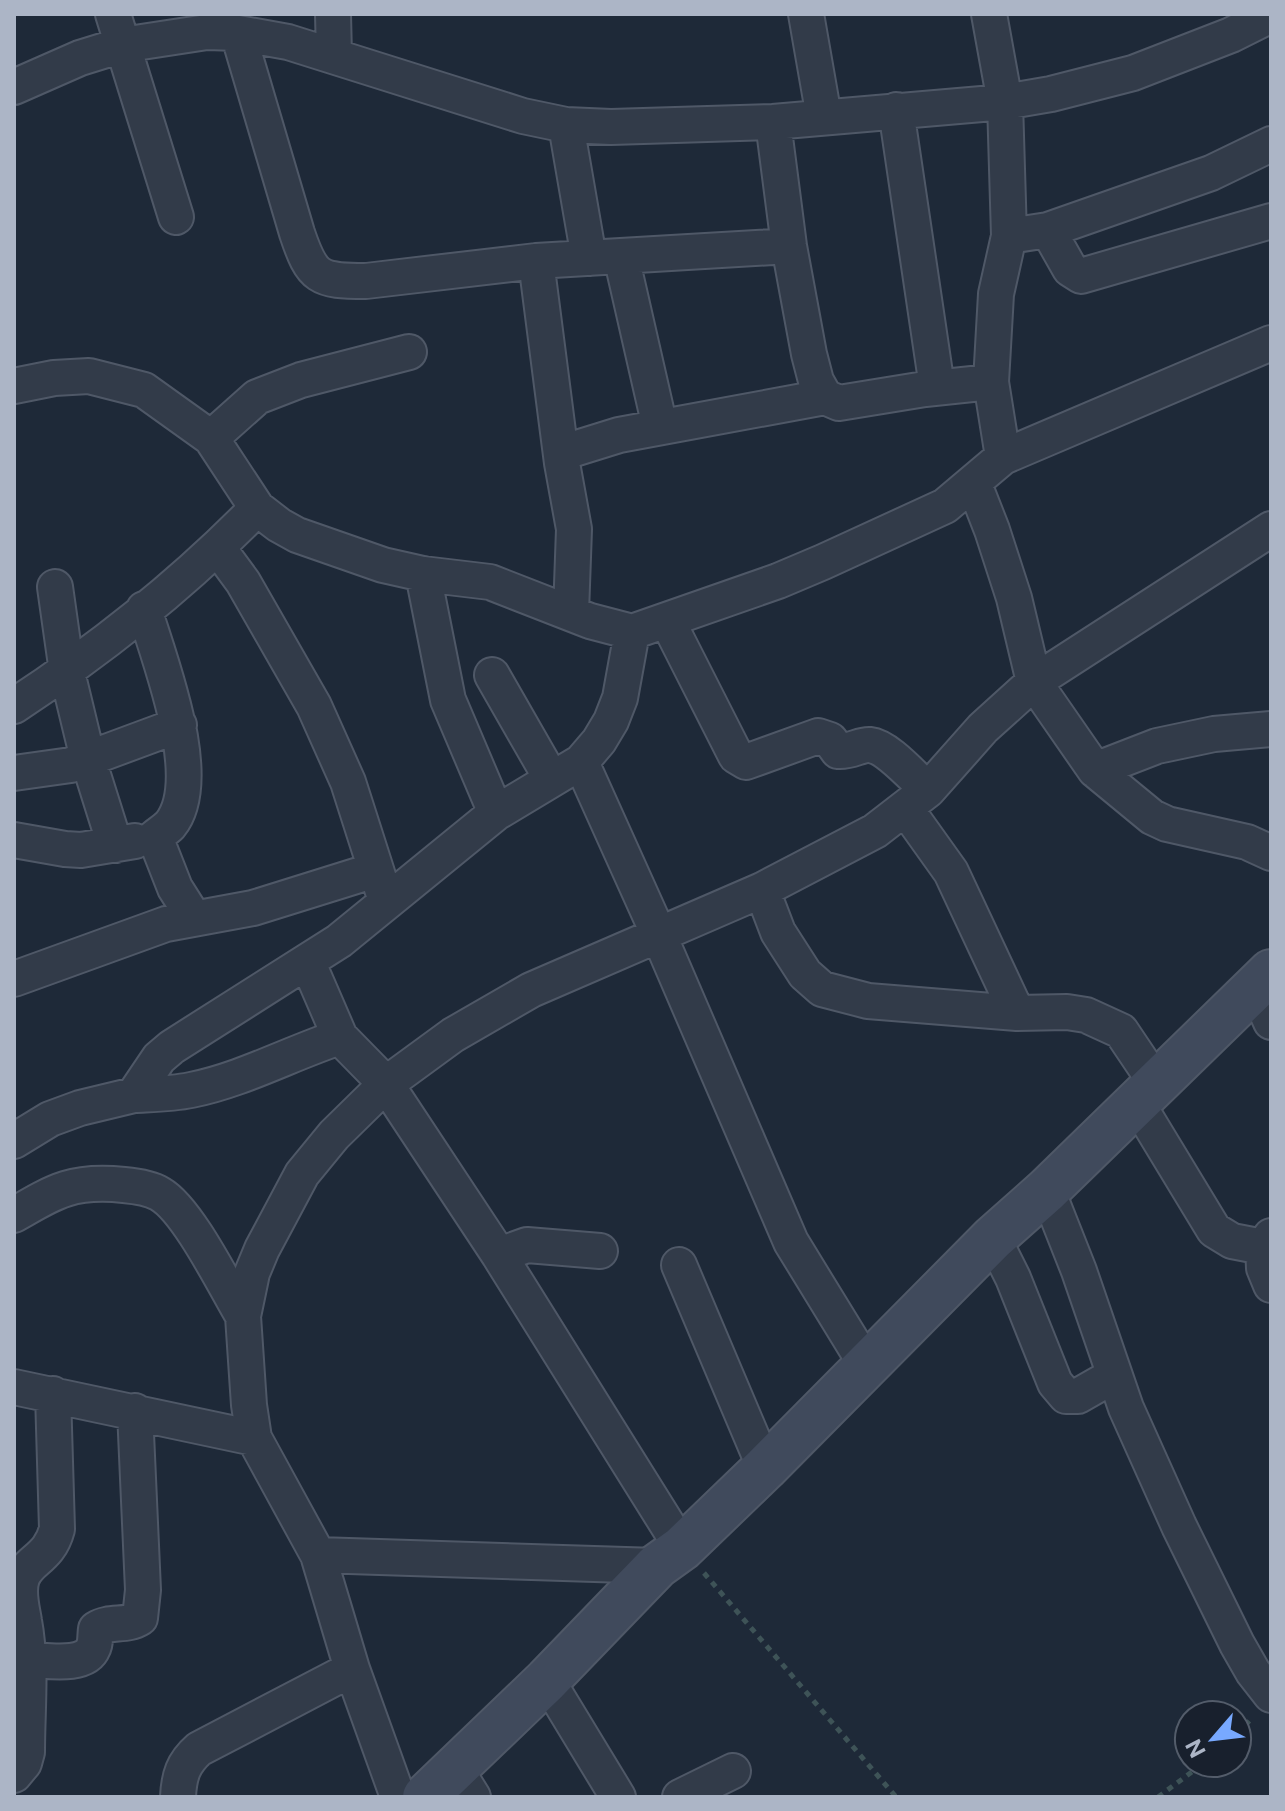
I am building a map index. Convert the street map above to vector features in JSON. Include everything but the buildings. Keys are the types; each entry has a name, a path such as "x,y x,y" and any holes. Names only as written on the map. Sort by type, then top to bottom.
{"street":[{"path":"333,14 334,56"},
{"path":"806,14 824,117"},
{"path":"989,14 1005,102 1009,236 996,294 991,382 1003,457"},
{"path":"14,87 80,58 118,30 238,33 288,42 523,116 566,125 611,127 773,122 1005,102 1051,94 1133,73 1231,35 1271,15"},
{"path":"118,30 176,217"},
{"path":"238,33 301,246 316,274 337,281 366,281 536,261 789,246"},
{"path":"896,110 937,387"},
{"path":"773,122 789,246 812,368 825,397"},
{"path":"566,125 660,427"},
{"path":"1009,236 1048,230 1211,173 1271,144"},
{"path":"1048,230 1070,269 1081,276 1271,221"},
{"path":"536,261 574,529 571,613"},
{"path":"14,386 89,376 144,390 211,438 257,508 279,525 320,545 383,565 423,574 490,582 614,629 632,632 823,562 945,506 1003,457 1271,343"},
{"path":"211,438 257,397 301,380 409,352"},
{"path":"561,453 619,435 825,397 839,403 937,387 991,382"},
{"path":"974,484 1014,598 1034,682 1095,770 1152,817 1167,824 1247,842 1271,853"},
{"path":"14,706 67,672 218,548 257,508"},
{"path":"398,1797 352,1669 318,1555 254,1438 243,1316 252,1273 302,1174 334,1135 404,1068 496,1008 658,933 762,890 875,831 917,799 983,728 1034,682 1271,529"},
{"path":"134,1095 159,1058 172,1047 308,963 357,928 380,886 348,782 314,706 243,582 218,548"},
{"path":"423,574 448,700 496,813"},
{"path":"55,587 67,672 88,759 115,845"},
{"path":"14,840 65,849 115,845 155,837 171,824 180,804 183,785 179,725 144,609"},
{"path":"667,620 736,756 746,762 818,736 830,740 838,751 851,752 873,745 895,759 917,799 1017,1013"},
{"path":"14,979 166,924 380,886 581,762 611,721 620,698 632,632"},
{"path":"492,675 551,778"},
{"path":"14,773 59,769 179,725"},
{"path":"1095,770 1157,746 1214,734 1271,729"},
{"path":"581,762 791,1242 867,1366"},
{"path":"155,837 175,888 194,918"},
{"path":"762,890 778,932 805,974 822,989 868,1001 1017,1013 1067,1012 1107,1022 1121,1031 1146,1093 1214,1230 1232,1241 1267,1242 1264,1268 1271,1285"},
{"path":"308,963 340,1037 386,1084 499,1255 670,1557"},
{"path":"451,1787 547,1680 670,1557 765,1468 993,1238 1146,1093 1266,994"},
{"path":"14,1141 50,1119 80,1108 134,1095 191,1090 214,1084 340,1037"},
{"path":"14,1215 64,1188 84,1183 136,1186 160,1193 191,1230 243,1316"},
{"path":"1047,1190 1093,1308 1113,1376 1179,1526 1237,1644 1271,1695"},
{"path":"993,1238 1013,1278 1055,1383 1066,1396 1078,1396 1113,1376"},
{"path":"499,1255 527,1245 600,1251"},
{"path":"679,1265 765,1468"},
{"path":"14,1387 254,1438"},
{"path":"14,1775 24,1763 27,1752 19,1594 22,1577 46,1554 57,1529 53,1394"},
{"path":"23,1648 72,1661 86,1658 93,1648 96,1629 104,1624 132,1623 140,1618 143,1590 135,1411"},
{"path":"318,1555 670,1557"},
{"path":"178,1797 181,1770 188,1758 199,1749 352,1669"},
{"path":"547,1680 618,1797"},
{"path":"680,1797 733,1771"}],"path":[{"path":"670,1557 896,1797"},
{"path":"1158,1797 1182,1779"}]}
